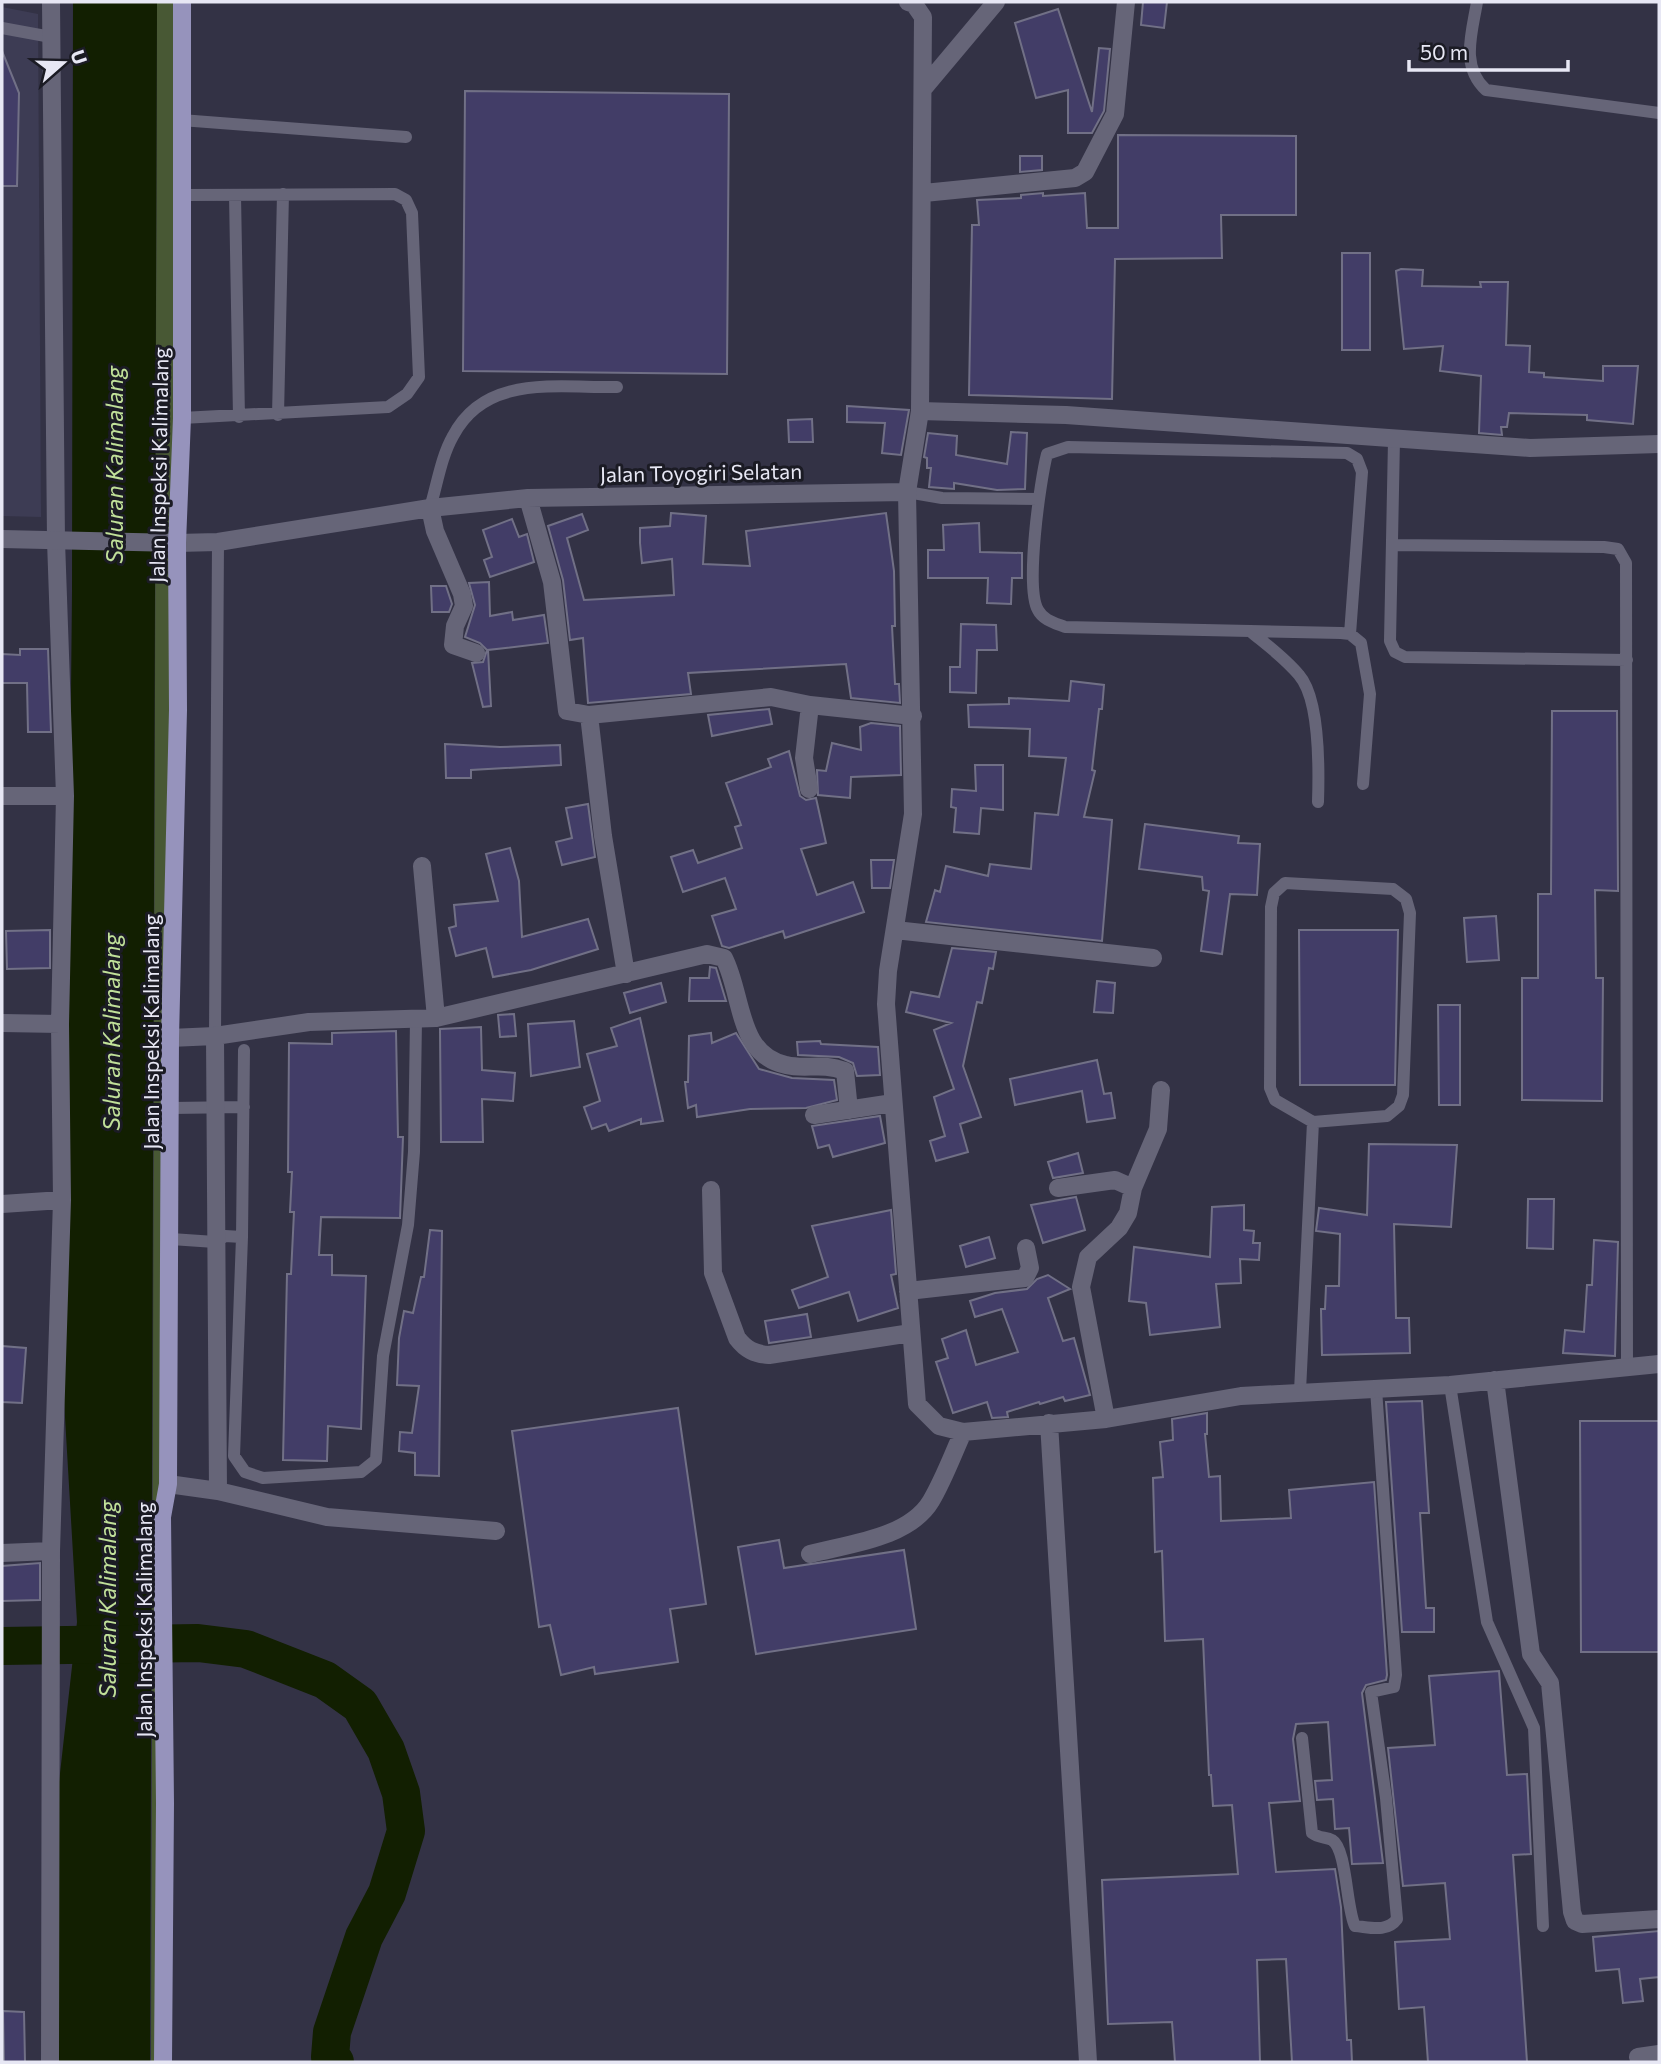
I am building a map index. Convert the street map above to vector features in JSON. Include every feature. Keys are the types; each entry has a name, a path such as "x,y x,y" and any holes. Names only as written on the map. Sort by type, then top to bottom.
{"main road":[{"name":"Jalan Inspeksi Kalimalang","path":"163,2062 165,1803 162,1517 168,1484 172,1108 170,1038 179,573 177,543 182,418 182,2"}],"street":[{"path":"50,2062 53,1672 51,1551 62,1200 60,1024 65,796 56,541 51,2"},
{"path":"908,2 914,4 923,17 924,193 920,411 907,492 913,814 888,971 886,1004 917,1404 939,1426 963,1432 1106,1419 1241,1396 1450,1385 1659,1364"},
{"path":"923,89 996,2"},
{"path":"924,193 1075,178 1085,172 1115,114 1126,2"},
{"path":"920,411 1066,415 1530,448 1659,444"},
{"name":"Jalan Toyogiri Selatan","path":"2,539 218,542 430,508 528,498 907,492"},
{"path":"528,498 552,582 566,708 572,714 589,715 779,697 810,705 913,716"},
{"path":"430,508 435,531 462,594 464,606 455,626 453,645 456,649 475,653"},
{"path":"153,542 166,534 178,513"},
{"path":"153,542 166,549 179,573"},
{"path":"810,705 804,758 810,789"},
{"path":"589,715 603,836 626,974"},
{"path":"2,796 65,796"},
{"path":"422,866 436,1018"},
{"path":"895,930 1153,958"},
{"path":"170,1038 215,1036 309,1022 436,1018 707,954 724,958 734,978 745,1029 759,1052 766,1059 790,1066 823,1064 845,1071 849,1110"},
{"path":"2,1023 60,1024"},
{"path":"215,1036 218,1491"},
{"path":"1106,1419 1081,1287 1083,1269 1088,1257 1119,1228 1128,1213 1133,1188 1158,1129 1161,1090"},
{"path":"814,1115 893,1103"},
{"path":"1058,1188 1115,1180 1133,1188"},
{"path":"711,1190 713,1273 733,1329 744,1347 769,1355 911,1333"},
{"path":"2,1205 62,1200"},
{"path":"908,1291 1025,1278 1030,1268 1026,1248"},
{"path":"1495,1380 1531,1654 1550,1683 1572,1912 1576,1921 1582,1924 1659,1919"},
{"path":"1049,1423 1088,2062"},
{"path":"810,1554 887,1534 911,1520 930,1503 963,1432"},
{"path":"168,1484 218,1491 327,1517 496,1531"},
{"path":"2,1553 51,1551"},
{"path":"1638,2057 1659,2054"}],"lane":[{"path":"1477,2 1468,54 1474,79 1486,90 1659,113"},
{"path":"2,28 51,37"},
{"path":"181,120 406,137"},
{"path":"278,415 283,194"},
{"path":"182,418 245,417 388,407 407,394 419,377 412,213 407,200 394,194 183,195"},
{"path":"235,195 245,417"},
{"path":"430,508 451,438 467,412 488,397 525,388 617,387"},
{"path":"1394,440 1390,641 1395,652 1405,657 1627,660"},
{"path":"1350,634 1362,472 1357,460 1347,453 1057,448 1047,454 1038,499 1032,593 1037,609 1044,618 1065,627 1350,634 1361,643 1370,694 1363,784"},
{"path":"907,492 942,498 1038,499"},
{"path":"215,1036 218,542"},
{"path":"1392,545 1618,549 1626,563 1628,1367"},
{"path":"1250,631 1301,677 1310,697 1319,769 1318,802"},
{"path":"1285,883 1393,889 1406,899 1410,913 1403,1095 1399,1106 1387,1116 1313,1122 1275,1100 1270,1088 1271,907 1274,893 1285,883"},
{"path":"244,1050 243,1237 234,1456 245,1472 263,1478 361,1472 376,1460 383,1356 408,1225 414,1152 416,1020"},
{"path":"172,1108 244,1107"},
{"path":"1300,1391 1313,1122"},
{"path":"171,1239 215,1242 225,1236 243,1237"},
{"path":"1450,1385 1487,1622 1534,1728 1543,1926"},
{"path":"1302,1738 1312,1833 1332,1840 1340,1850 1349,1911 1355,1926 1385,1928 1397,1919 1386,1798 1371,1692 1394,1688 1396,1675 1376,1389"}],"shaded area":[{"path":"157,2 182,2 178,513 167,537 170,556 179,573 163,2062 151,2062"},
{"path":"2,7 38,14 41,517 2,516"}],"water":[{"name":"Saluran Kalimalang","path":"73,2 157,2 150,2062 59,2062 58,1791 77,1622 64,1400 72,592"}],"building":[{"path":"1143,2 1167,2 1164,28 1141,25"},
{"path":"1058,9 1092,112 1099,48 1110,49 1104,111 1092,133 1068,133 1068,90 1036,98 1015,23"},
{"path":"2,51 19,93 17,186 2,186"},
{"path":"465,91 729,94 727,374 463,371"},
{"path":"1118,135 1296,136 1296,215 1221,215 1222,258 1115,259 1112,399 969,395 972,225 979,225 977,200 1021,198 1021,195 1043,193 1043,196 1085,193 1087,228 1118,228"},
{"path":"1020,156 1042,156 1042,170 1020,172"},
{"path":"1342,253 1370,253 1370,350 1342,350"},
{"path":"1423,270 1422,286 1481,287 1480,282 1508,282 1506,345 1530,346 1529,372 1544,373 1544,377 1603,381 1603,366 1638,366 1633,424 1587,420 1587,415 1509,413 1507,427 1501,427 1502,435 1479,433 1481,376 1440,371 1443,346 1404,349 1396,271"},
{"path":"847,406 909,410 901,455 882,453 885,423 847,422"},
{"path":"812,419 813,442 789,442 788,420"},
{"path":"1011,432 1027,433 1025,489 997,490 954,483 954,489 929,487 931,468 927,468 927,458 924,457 928,433 957,436 956,455 1007,464"},
{"path":"671,513 706,516 703,564 750,566 746,531 886,513 894,571 895,626 892,626 895,684 899,684 900,703 851,698 846,664 688,673 691,694 588,703 583,638 570,640 563,580 548,526 582,514 588,530 567,538 584,600 674,595 672,559 642,563 640,543 640,528 670,526"},
{"path":"512,519 519,537 527,534 534,562 490,577 484,560 492,557 483,530"},
{"path":"979,523 980,552 1022,553 1022,578 1012,578 1011,604 987,603 988,578 928,578 928,550 944,550 943,525"},
{"path":"489,582 490,616 512,612 513,620 544,615 548,643 488,650 491,706 483,707 472,663 483,662 487,650 480,643 465,637 475,605 469,583"},
{"path":"431,586 446,586 452,604 449,612 432,612"},
{"path":"961,624 996,625 997,650 977,650 976,693 950,692 950,667 960,667"},
{"path":"20,649 48,649 51,732 28,732 27,683 2,683 2,654 20,655"},
{"path":"1071,681 1104,685 1092,770 1095,771 1084,817 1112,820 1102,941 926,922 935,890 940,892 946,866 988,876 990,864 1031,869 1035,813 1058,815 1066,758 1029,756 1030,729 969,727 968,705 1009,704 1009,698 1069,701"},
{"path":"769,709 772,724 712,736 708,715"},
{"path":"1552,711 1617,711 1618,891 1595,890 1596,978 1603,978 1602,1101 1522,1100 1522,978 1538,978 1538,894 1551,894"},
{"path":"871,723 900,726 901,775 851,777 850,798 818,795 817,770 826,771 832,743 861,750 860,727"},
{"path":"445,744 500,747 560,745 561,765 471,770 471,778 446,778"},
{"path":"789,751 800,796 806,800 816,798 826,843 801,849 817,895 853,882 864,912 785,938 783,931 729,948 722,946 712,916 736,909 725,878 683,892 671,857 693,850 698,863 742,848 735,827 741,825 726,783 771,767 768,759"},
{"path":"975,765 1003,765 1003,810 981,808 979,834 954,832 956,808 951,807 952,789 976,791"},
{"path":"588,804 595,857 562,865 556,842 572,838 566,808"},
{"path":"1145,824 1239,836 1238,843 1260,844 1257,895 1230,894 1222,954 1201,951 1209,891 1203,890 1202,877 1139,869"},
{"path":"510,848 519,881 522,937 588,919 598,949 531,970 493,977 486,948 456,956 449,928 456,926 454,905 498,901 486,854"},
{"path":"871,860 894,860 890,888 872,888"},
{"path":"1496,916 1499,960 1467,962 1464,918"},
{"path":"50,930 50,968 7,969 6,931"},
{"path":"1299,930 1398,930 1395,1085 1300,1085"},
{"path":"952,948 996,952 993,969 989,968 982,1003 977,1002 963,1066 981,1117 960,1124 968,1152 936,1161 930,1141 945,1136 934,1097 954,1089 934,1030 951,1023 906,1012 911,992 939,997"},
{"path":"710,967 716,968 726,1001 689,1001 690,978 709,978"},
{"path":"1097,981 1115,983 1113,1013 1094,1012"},
{"path":"661,983 666,1002 630,1013 624,993"},
{"path":"1438,1005 1460,1005 1460,1105 1439,1105"},
{"path":"514,1014 516,1036 500,1037 498,1015"},
{"path":"640,1018 663,1121 641,1124 641,1119 609,1131 606,1124 592,1129 584,1107 600,1101 587,1054 617,1046 611,1028"},
{"path":"574,1021 580,1067 531,1076 528,1024"},
{"path":"481,1027 482,1070 515,1073 513,1101 482,1099 483,1142 441,1142 440,1029"},
{"path":"396,1031 398,1137 403,1137 400,1218 321,1217 319,1255 332,1255 332,1275 366,1276 361,1429 328,1426 327,1461 283,1460 287,1274 291,1274 294,1212 290,1212 292,1172 288,1172 289,1043 332,1044 332,1033"},
{"path":"711,1033 712,1043 736,1033 759,1069 792,1078 834,1080 837,1100 806,1108 750,1109 697,1117 696,1105 688,1108 685,1082 688,1082 689,1036"},
{"path":"820,1041 821,1044 878,1047 880,1075 857,1076 853,1063 839,1057 798,1055 797,1042"},
{"path":"1097,1060 1104,1094 1111,1093 1115,1118 1087,1122 1082,1091 1015,1105 1010,1079"},
{"path":"880,1116 885,1143 833,1157 829,1145 818,1148 812,1126"},
{"path":"1369,1144 1457,1145 1451,1227 1394,1224 1396,1318 1409,1318 1410,1353 1322,1355 1321,1309 1325,1309 1326,1286 1339,1286 1340,1234 1316,1231 1319,1208 1367,1215"},
{"path":"1078,1153 1083,1173 1053,1178 1048,1162"},
{"path":"1076,1197 1085,1230 1043,1243 1031,1205"},
{"path":"1528,1199 1554,1199 1553,1249 1527,1248"},
{"path":"1244,1205 1244,1230 1254,1231 1253,1243 1260,1243 1259,1260 1240,1259 1241,1283 1216,1284 1220,1327 1150,1335 1146,1303 1129,1301 1134,1247 1210,1257 1212,1207"},
{"path":"891,1210 896,1274 891,1275 898,1308 858,1321 849,1292 799,1308 792,1290 828,1277 812,1226"},
{"path":"430,1230 442,1231 439,1476 415,1475 415,1453 399,1451 400,1432 412,1433 419,1386 397,1385 399,1338 404,1311 413,1313 421,1277 424,1277"},
{"path":"989,1237 995,1258 966,1267 960,1246"},
{"path":"1594,1240 1618,1242 1615,1356 1563,1353 1565,1330 1584,1332 1587,1285 1592,1285"},
{"path":"1048,1275 1070,1289 1048,1298 1063,1341 1074,1338 1090,1395 1065,1401 1063,1397 1040,1404 1039,1402 1007,1412 1008,1417 992,1418 987,1402 953,1413 936,1362 948,1358 942,1339 966,1330 976,1365 1018,1352 1002,1309 975,1317 970,1301 995,1293 1027,1289 1037,1279"},
{"path":"807,1314 811,1337 769,1343 765,1321"},
{"path":"2,1346 26,1348 22,1403 2,1402"},
{"path":"1422,1401 1429,1513 1420,1513 1426,1608 1434,1608 1434,1632 1402,1632 1386,1402"},
{"path":"678,1408 706,1604 670,1609 678,1662 595,1674 594,1667 561,1675 550,1625 539,1627 512,1431"},
{"path":"1207,1413 1205,1434 1209,1477 1220,1476 1221,1521 1291,1518 1289,1490 1374,1482 1387,1675 1386,1680 1366,1685 1362,1693 1383,1863 1352,1864 1349,1828 1335,1829 1333,1799 1317,1800 1315,1781 1332,1780 1328,1722 1296,1724 1293,1739 1300,1801 1269,1803 1276,1872 1335,1869 1341,1907 1347,2040 1351,2040 1352,2062 1292,2062 1286,1959 1257,1960 1260,2062 1175,2062 1172,2022 1108,2024 1102,1880 1238,1874 1232,1805 1213,1806 1209,1775 1203,1639 1165,1641 1162,1551 1155,1552 1153,1478 1163,1477 1160,1442 1173,1440 1172,1419"},
{"path":"1580,1421 1659,1421 1659,1652 1581,1652"},
{"path":"779,1540 784,1568 904,1550 916,1629 756,1654 738,1547"},
{"path":"40,1563 40,1600 2,1601 2,1566"},
{"path":"1499,1671 1507,1775 1527,1774 1531,1854 1513,1855 1527,2062 1428,2062 1424,2007 1399,2009 1395,1942 1450,1939 1445,1883 1403,1886 1388,1748 1435,1745 1429,1676"},
{"path":"1659,1931 1659,1977 1640,1979 1643,2001 1623,2003 1619,1969 1596,1971 1593,1937"},
{"path":"3,2011 24,2012 25,2062 4,2062"}],"waterway":[{"name":"Saluran Kalimalang","path":"2,1646 198,1643 246,1649 325,1680 360,1705 386,1750 401,1793 406,1831 387,1893 364,1937 332,2032 330,2057 335,2062"}]}
